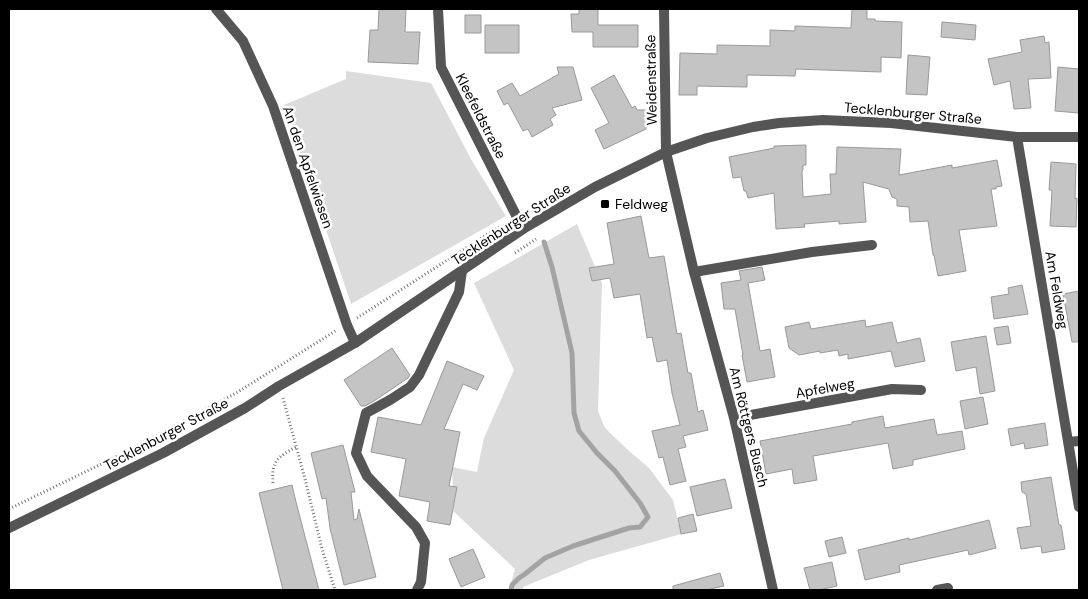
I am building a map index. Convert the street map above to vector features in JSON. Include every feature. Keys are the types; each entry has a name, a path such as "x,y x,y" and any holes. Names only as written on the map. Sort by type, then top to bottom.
{"street":[{"name":"An den Apfelwiesen","path":"216,9 243,42 273,106 346,325 355,343"},
{"name":"Kleefeldstraße","path":"438,9 441,67 523,229"},
{"name":"Weidenstraße","path":"664,9 666,152"},
{"name":"Tecklenburger Straße","path":"9,528 163,453 245,408 355,343 523,229 595,187 666,152 707,138 753,127 823,120 891,123 1016,136 1079,137"},
{"name":"Am Feldweg","path":"1016,136 1074,442 1079,507"},
{"name":"Am Röttgers Busch","path":"666,152 694,272 734,418 773,590"},
{"path":"694,272 812,252 872,245"},
{"path":"417,590 421,582 425,543 416,527 367,476 356,453 366,413 410,387 419,375 459,292 462,271"},
{"name":"Apfelweg","path":"734,418 892,389 921,390"},
{"path":"937,590 948,588"}],"path":[{"path":"9,509 126,452 236,393 517,216"},
{"path":"280,386 322,550 335,590"},
{"path":"273,483 274,463 282,455 296,447"}],"shaded area":[{"path":"346,71 431,83 472,161 506,216 351,304 284,105 346,79"},
{"path":"577,224 602,283 598,411 605,428 649,468 673,500 681,534 589,560 523,587 523,590 509,590 515,569 453,511 457,488 453,486 452,467 477,472 484,438 514,370 474,283"}],"building":[{"path":"379,9 406,9 405,32 420,32 418,64 368,62 370,30 378,30"},
{"path":"579,9 598,9 598,25 638,25 638,47 593,47 593,32 572,32 571,14 579,14"},
{"path":"852,9 867,9 867,19 902,22 901,58 881,57 881,72 796,69 795,76 747,75 747,87 697,86 697,95 679,95 680,53 717,54 717,45 770,46 770,30 795,31 795,26 851,28"},
{"path":"465,15 481,15 481,33 465,33"},
{"path":"942,22 976,25 975,40 941,37"},
{"path":"485,25 519,25 519,53 485,53"},
{"path":"1044,36 1045,43 1049,42 1051,78 1028,79 1031,108 1014,109 1010,81 994,85 988,59 1022,52 1020,40"},
{"path":"908,55 930,57 927,95 906,94"},
{"path":"557,67 573,67 582,100 552,108 556,115 550,119 553,125 532,137 528,129 523,131 508,103 504,105 497,91 512,83 520,96 559,74"},
{"path":"1058,67 1079,69 1079,113 1055,111"},
{"path":"614,75 632,108 635,106 637,110 646,110 646,129 604,149 595,130 609,123 591,88"},
{"path":"806,145 806,165 803,165 802,171 803,197 831,194 830,174 836,174 837,147 901,149 899,175 952,165 952,168 997,160 1002,186 991,189 997,226 959,230 966,271 938,276 928,221 910,222 909,207 897,206 897,199 892,197 889,189 863,182 866,222 839,224 839,221 804,224 805,227 776,229 774,193 748,198 746,191 744,191 741,177 733,178 729,157 774,148 774,146"},
{"path":"1051,162 1076,164 1076,227 1050,226 1052,190 1049,190"},
{"path":"641,216 649,258 664,256 677,334 681,333 688,373 691,373 698,412 703,410 708,430 683,436 686,447 678,449 686,481 670,485 663,457 659,458 652,431 680,425 672,393 667,360 657,362 652,337 647,338 640,294 614,298 610,278 592,281 589,268 614,264 607,223"},
{"path":"762,267 765,280 748,283 760,351 770,349 775,377 747,382 735,309 724,309 721,283 741,280 739,271"},
{"path":"1022,285 1028,314 994,319 991,297 1009,294 1008,288"},
{"path":"1079,291 1079,342 1072,342 1063,294"},
{"path":"865,320 866,327 892,322 897,343 920,338 925,361 895,367 891,351 848,359 848,354 839,356 838,350 799,355 789,348 785,327 809,322 811,329"},
{"path":"1008,326 1011,343 997,345 994,328"},
{"path":"986,336 995,391 980,394 976,367 956,371 951,342"},
{"path":"392,348 410,375 374,401 361,406 344,380"},
{"path":"447,361 484,376 477,390 463,384 444,429 460,432 449,486 457,487 450,525 427,521 430,502 399,496 406,459 371,452 378,417 421,425"},
{"path":"983,397 988,424 965,429 960,401"},
{"path":"883,416 885,428 934,419 937,435 962,431 965,449 913,460 913,465 893,469 888,443 813,456 817,480 794,484 792,469 766,474 760,441 852,424 852,422"},
{"path":"1045,423 1048,445 1025,449 1024,443 1011,446 1008,429"},
{"path":"343,445 355,492 351,492 354,520 357,519 359,509 376,577 344,585 330,528 326,498 322,499 311,453"},
{"path":"1051,477 1065,549 1042,553 1041,546 1021,549 1017,528 1031,526 1026,494 1022,492 1021,482"},
{"path":"725,479 732,508 697,516 690,487"},
{"path":"292,485 319,590 283,590 259,493"},
{"path":"693,514 697,531 681,534 678,518"},
{"path":"989,520 996,548 969,555 968,550 899,565 900,572 865,580 858,550 909,538 909,540"},
{"path":"842,537 846,553 829,557 825,541"},
{"path":"473,549 485,577 461,587 449,559"},
{"path":"832,562 837,586 810,590 804,568"},
{"path":"720,573 724,586 706,590 673,590 673,586"}],"waterway":[{"path":"511,590 512,585 519,578 545,558 573,546 629,528 640,527 648,517 640,503 615,471 579,431 574,413 572,353 552,267 544,242"}],"place":[{"name":"Feldweg","path":"605,204"}]}
